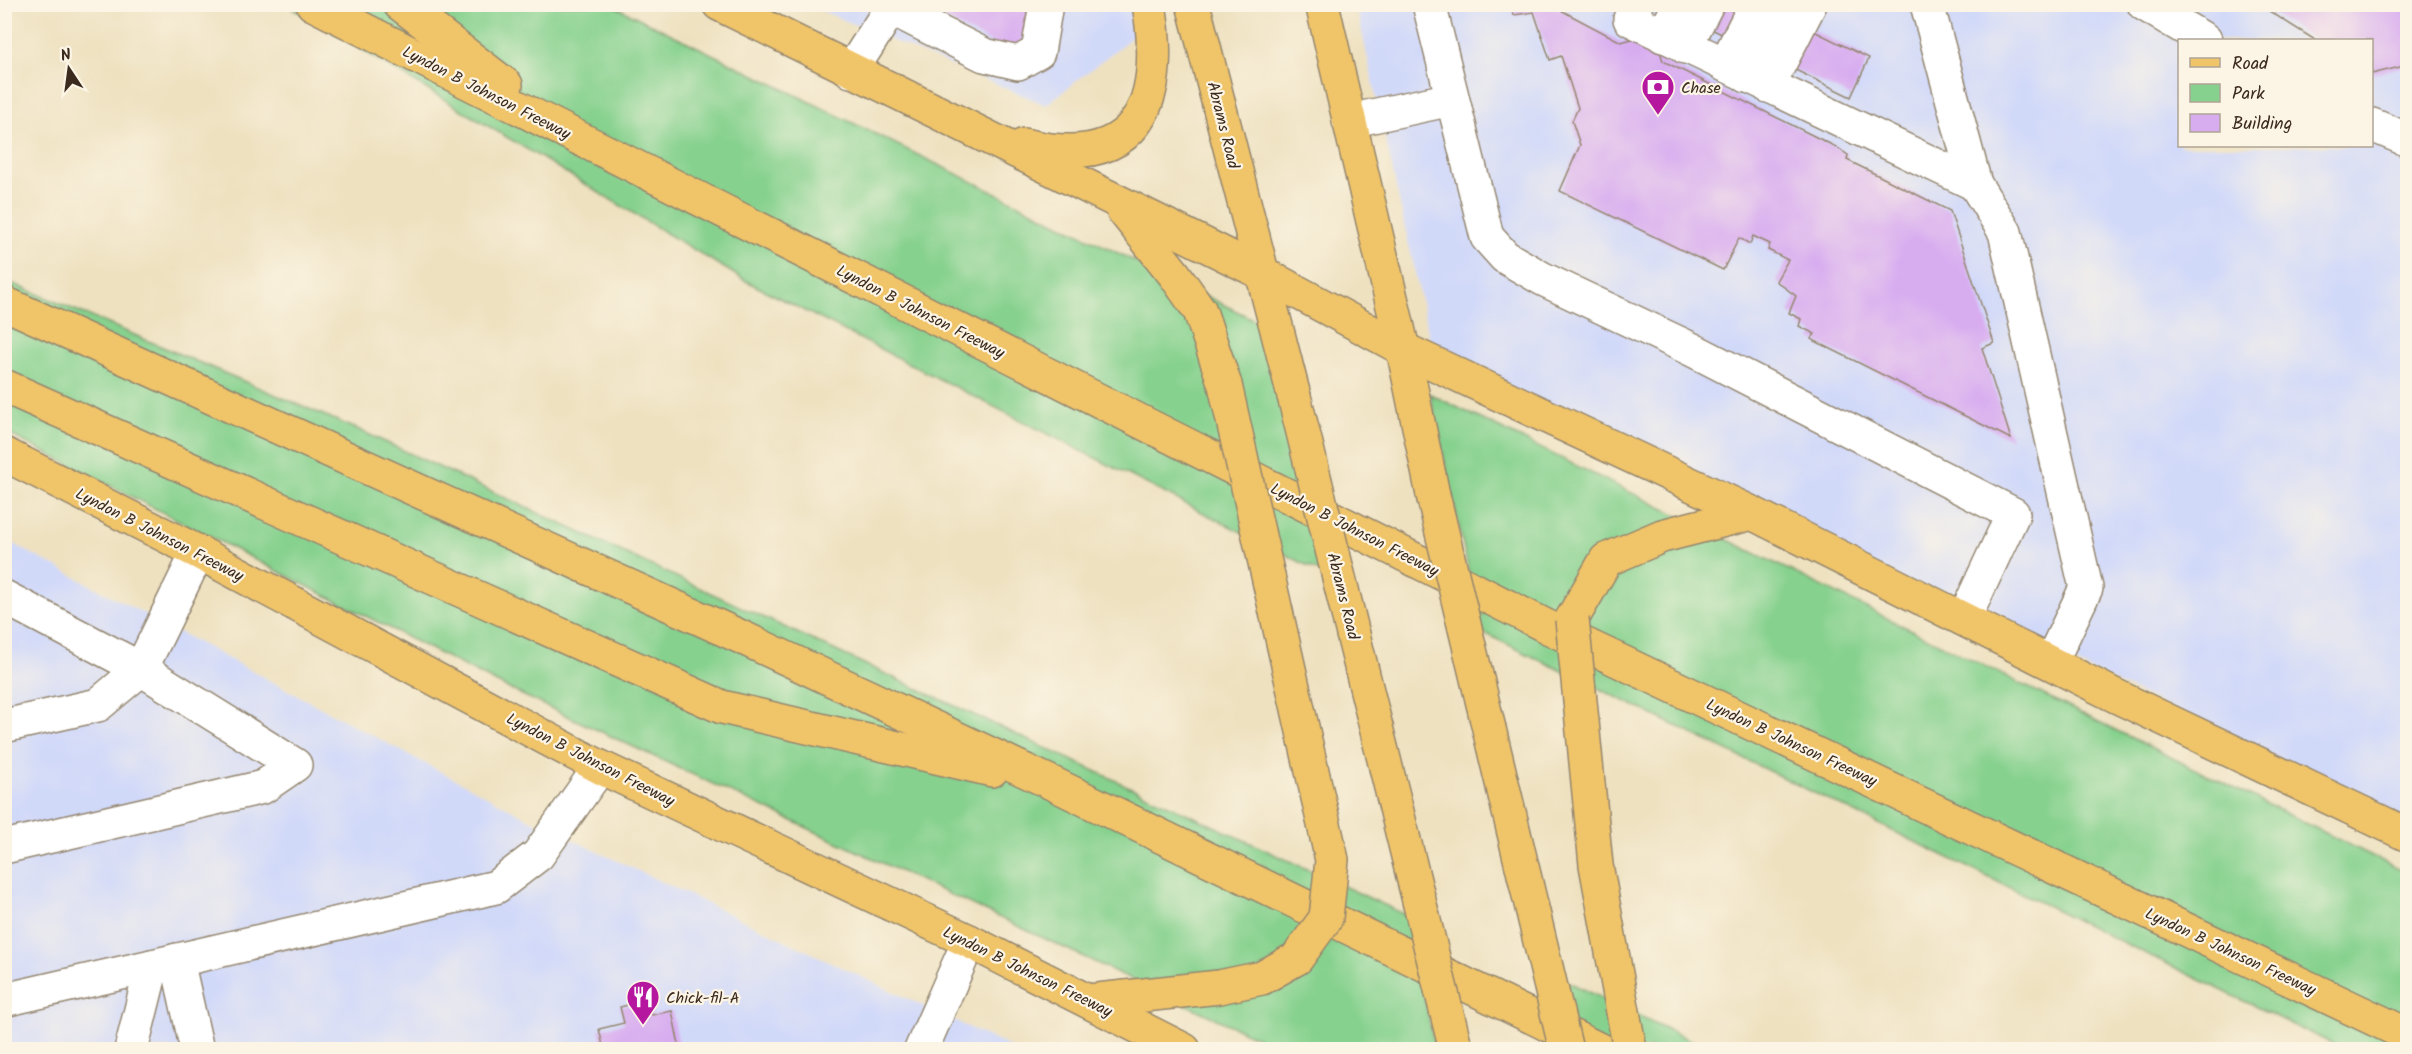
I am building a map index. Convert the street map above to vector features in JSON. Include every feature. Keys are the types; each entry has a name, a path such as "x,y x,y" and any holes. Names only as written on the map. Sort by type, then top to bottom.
{"main road":[{"name":"Lyndon B Johnson Freeway","path":"313,4 1548,627 2408,1035"},
{"path":"400,4 569,134"},
{"path":"719,4 976,134 1262,273 1402,348 1752,513 2051,662 2408,834"},
{"path":"976,134 1055,153 1079,153 1126,133 1143,113 1151,95 1155,37 1149,4"},
{"name":"Abrams Road","path":"1193,4 1294,396 1456,1050"},
{"path":"1322,4 1434,495 1566,1050"},
{"path":"1088,1001 1220,987 1262,978 1297,958 1326,918 1332,860 1225,385 1200,311 1175,275 1117,202"},
{"path":"4,303 752,642 1056,785 1600,1050"},
{"path":"4,386 722,707 1056,785"},
{"name":"Lyndon B Johnson Freeway","path":"4,454 198,552 600,766 969,941 1184,1050"},
{"path":"1630,1050 1596,865 1572,619 1606,560 1662,536 1752,513"}],"lane":[{"path":"851,71 891,8 984,55 1018,63 1038,52 1046,4"},
{"path":"1429,4 1487,237 1505,257 1543,279 1693,350 2013,514 1964,619"},
{"path":"1680,4 1693,45 1975,184"},
{"path":"1693,45 1707,4"},
{"path":"1693,45 1731,4"},
{"path":"1693,45 1756,4"},
{"path":"1693,45 1784,4"},
{"path":"1693,45 1810,4"},
{"path":"1927,4 1975,184 2005,232 2086,588 2051,662"},
{"path":"2144,4 2203,39"},
{"path":"1349,121 1452,99"},
{"path":"2373,125 2408,140"},
{"path":"4,726 98,705 141,669 198,552"},
{"path":"4,597 141,669 295,765 263,787 4,847"},
{"path":"4,1000 496,887 538,855 600,766"},
{"path":"921,1050 969,941"},
{"path":"131,1050 164,963"},
{"path":"164,963 197,1050"}],"shaded area":[{"path":"1163,4 1165,11 1046,105 808,5"},
{"path":"1356,5 2407,5 2407,820 1434,359"},
{"path":"4,539 533,821 1014,1049 5,1049"}],"green space":[{"path":"287,5 612,5 1261,323 1330,577 746,281"},
{"path":"4,280 359,430 1408,916 1435,1049 1281,1049 503,686 5,432"},
{"path":"1430,394 2407,873 2407,1049 2343,1049 1482,632"},
{"path":"1562,979 1709,1049 1578,1049"}],"building":[{"path":"916,4 1026,4 1038,10 1015,55"},
{"path":"1510,4 1523,4 1534,9 1555,7 1621,42 1632,39 1660,51 1663,61 1836,147 1848,155 1847,160 1950,211 1994,343 1982,348 2011,439 1811,339 1815,334 1799,326 1801,319 1789,313 1796,296 1776,281 1788,260 1768,250 1770,244 1753,236 1750,244 1739,238 1723,270 1560,191 1580,145 1572,121 1578,108 1561,56 1550,60 1534,12 1514,15"},
{"path":"1660,4 1759,4 1869,58 1851,97"},
{"path":"2258,4 2408,4 2408,65 2373,74 2373,39 2313,39"},
{"name":"Chick-fil-A","path":"648,1000 652,1015 672,1011 680,1050 604,1050 599,1029 624,1023 620,1007"}],"place":[{"name":"Chase","path":"1658,116"},
{"name":"Chick-fil-A","path":"643,1026"}]}
